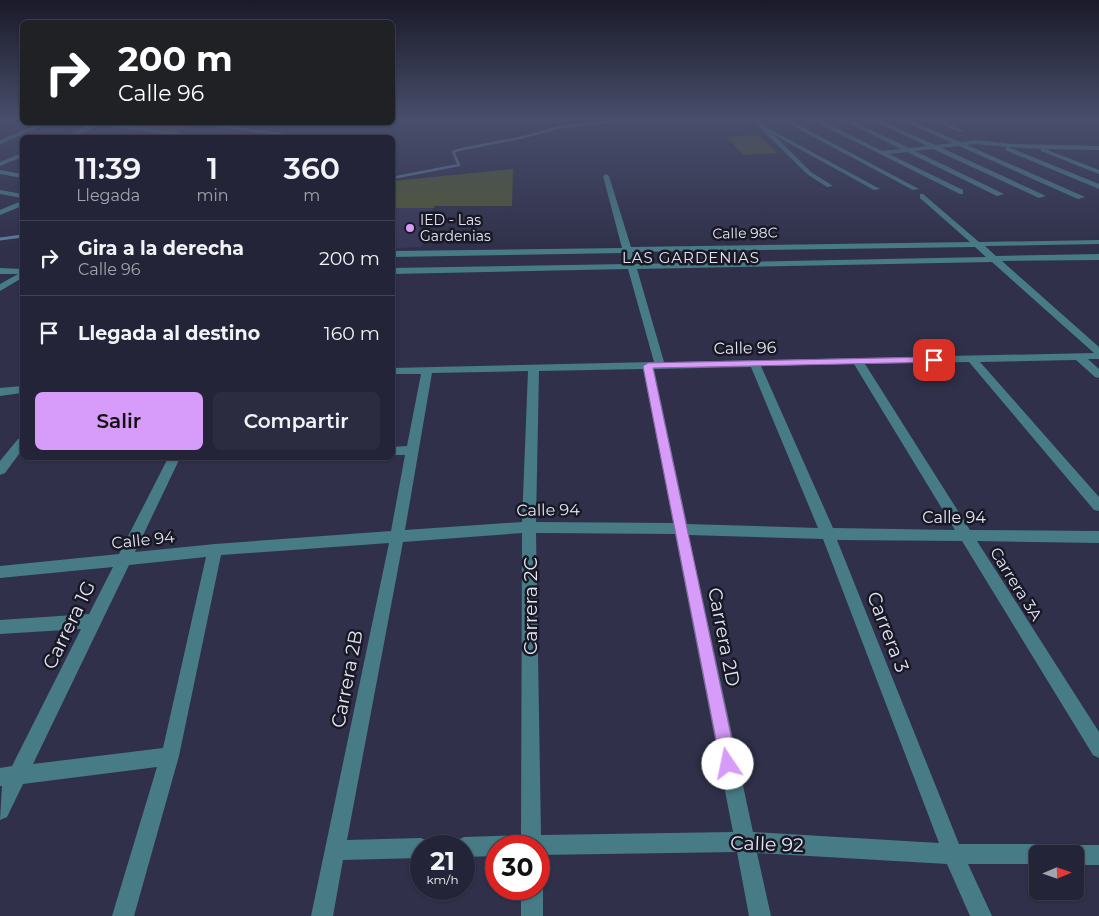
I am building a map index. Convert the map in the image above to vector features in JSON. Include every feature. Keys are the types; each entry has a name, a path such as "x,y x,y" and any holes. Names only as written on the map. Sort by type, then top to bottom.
{"street":[{"path":"798,162 809,173 829,186"},
{"path":"827,162 876,189"},
{"path":"862,162 915,188"},
{"path":"858,166 882,162"},
{"path":"898,162 960,192"},
{"path":"931,162 1000,194"},
{"path":"967,162 1042,196"},
{"path":"1001,162 1081,197"},
{"path":"1038,162 1099,187"},
{"path":"1073,162 1099,172"},
{"path":"809,173 849,167"},
{"path":"1030,174 1086,167"},
{"path":"0,172 20,176"},
{"name":"Carrera 2D","path":"606,176 631,266 654,366 682,529 760,916"},
{"path":"0,192 20,196"},
{"path":"923,196 1099,354"},
{"path":"0,213 20,205"},
{"name":"Calle 98C","path":"395,254 1099,242"},
{"name":"Calle 98C","path":"395,271 1099,258"},
{"path":"0,270 20,270"},
{"path":"0,288 20,276"},
{"name":"Calle 96","path":"395,371 1079,357 1099,354"},
{"path":"1079,357 1099,376"},
{"path":"972,359 1099,506"},
{"name":"Carrera 3A","path":"858,362 1099,749"},
{"name":"Carrera 3","path":"755,364 828,534 953,854 981,916"},
{"name":"Carrera 2C","path":"531,835 529,527 534,367"},
{"name":"Carrera 2B","path":"322,916 397,537 427,369"},
{"path":"0,392 20,390"},
{"path":"0,470 20,445"},
{"path":"395,451 412,450"},
{"name":"Carrera 1G","path":"0,810 8,777 93,622 173,460"},
{"name":"Calle 94","path":"0,572 215,550 529,527 682,529 828,534 1099,537"},
{"path":"123,916 170,756 215,550"},
{"path":"0,627 93,622"},
{"path":"8,777 170,756"},
{"name":"Calle 92","path":"550,846 744,842 953,854 1029,854"},
{"path":"334,850 410,848"},
{"path":"1084,855 1099,855"},
{"path":"532,900 532,916"}],"shaded area":[{"name":"IED - Las Gardenias","path":"395,208 433,208 422,247 395,248"}],"green space":[{"path":"513,169 512,206 395,208 395,181"}],"waterway":[{"path":"395,177 459,165 457,162"},
{"path":"0,239 20,236"}],"place":[{"name":"IED - Las Gardenias","path":"410,228"}],"district":[{"name":"LAS GARDENIAS","path":"691,257"}],"route":[{"path":"728,764 648,366 934,360"}]}
